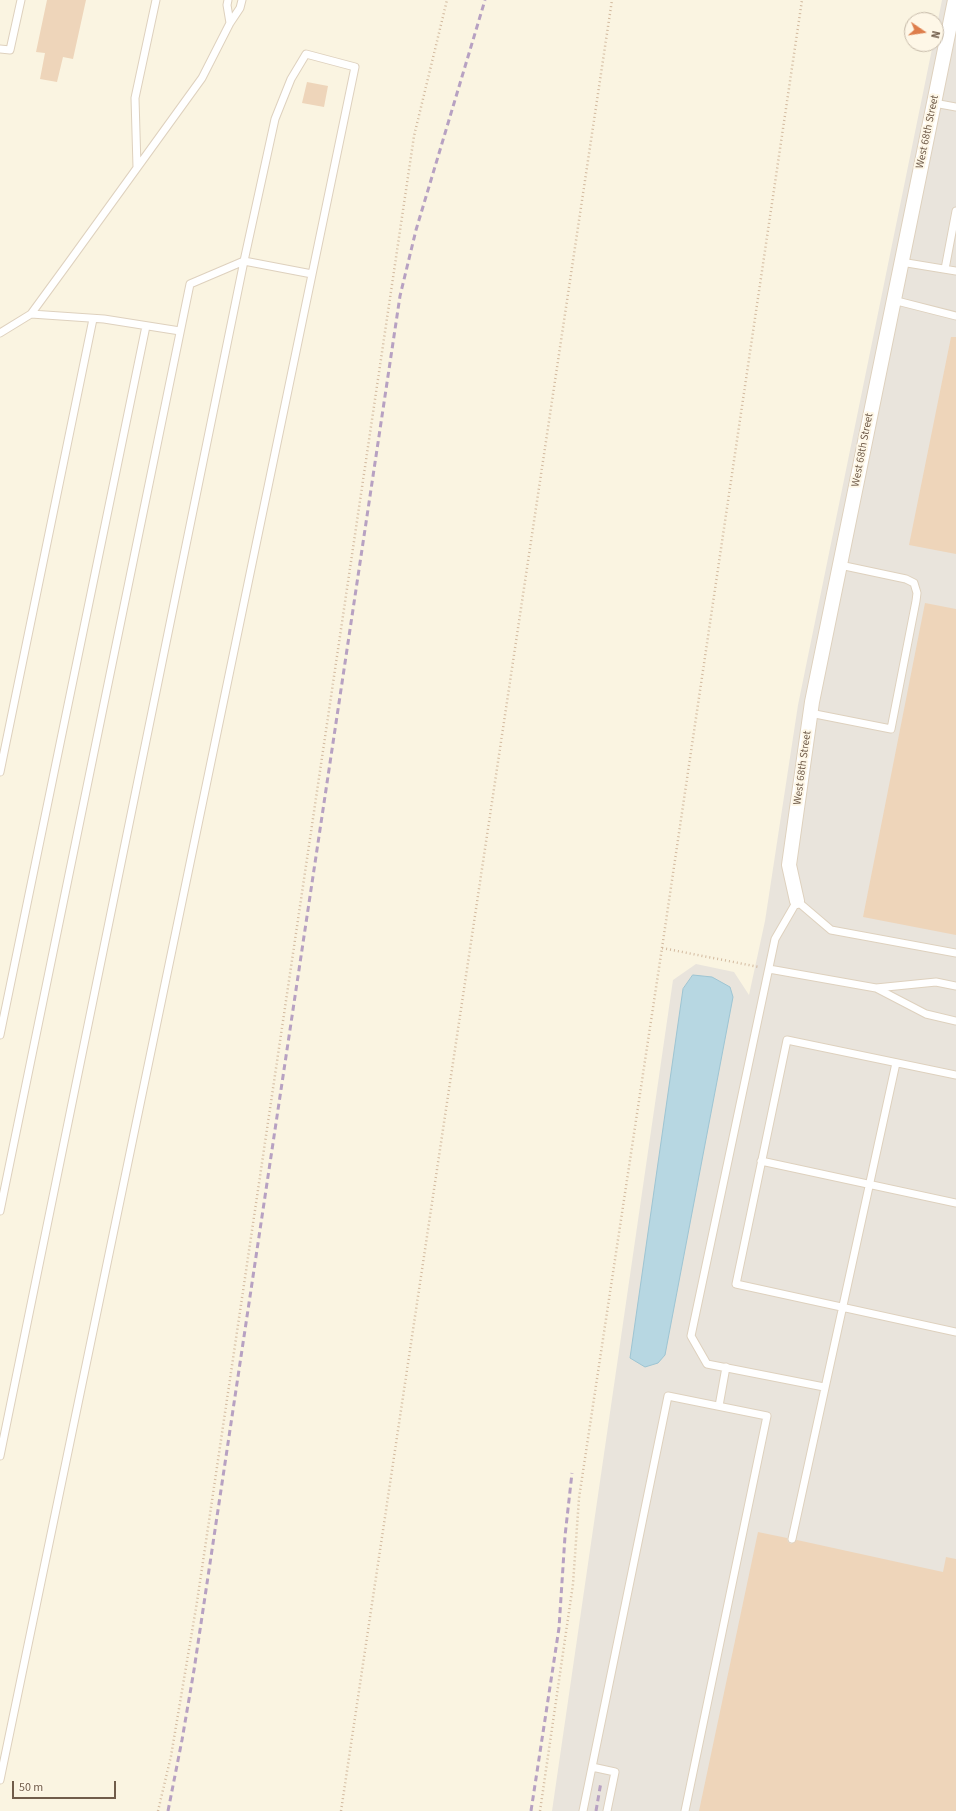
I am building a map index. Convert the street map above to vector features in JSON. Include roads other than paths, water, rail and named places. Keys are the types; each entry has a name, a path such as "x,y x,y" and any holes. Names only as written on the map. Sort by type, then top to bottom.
{"street":[{"name":"West 68th Street","path":"796,901 789,865 810,713 955,0"}],"lane":[{"path":"0,48 10,50 21,0"},
{"path":"137,167 135,98 156,0"},
{"path":"228,0 227,5 230,23"},
{"path":"0,332 31,314 202,78 230,23 240,8 242,0"},
{"path":"0,1456 244,260 275,119 291,79 306,54 355,67 0,1780"},
{"path":"934,103 956,107"},
{"path":"945,269 956,211"},
{"path":"0,1211 190,284 244,260 312,274"},
{"path":"901,262 956,271"},
{"path":"893,300 956,316"},
{"path":"31,314 94,319 180,331"},
{"path":"0,772 94,319"},
{"path":"0,1035 146,326"},
{"path":"810,713 891,729 916,601 917,593 914,583 906,579 840,565"},
{"path":"824,1387 707,1364 691,1336 775,939 796,901 831,930 956,953"},
{"path":"769,969 876,988 936,982 956,986"},
{"path":"876,988 926,1014 956,1021"},
{"path":"956,1076 786,1040 736,1284 956,1332"},
{"path":"792,1539 896,1063"},
{"path":"761,1161 956,1203"},
{"path":"719,1406 726,1367"},
{"path":"583,1811 668,1396 767,1416 685,1811"},
{"path":"592,1767 615,1772 607,1811"}],"water":[{"path":"693,975 712,977 730,987 733,997 665,1355 658,1363 645,1367 630,1358 683,989"}],"railway":[{"path":"168,1811 194,1670 400,296 416,230 485,0"},
{"path":"531,1811 559,1628 565,1536 572,1473"},
{"path":"596,1811 601,1782"}]}
